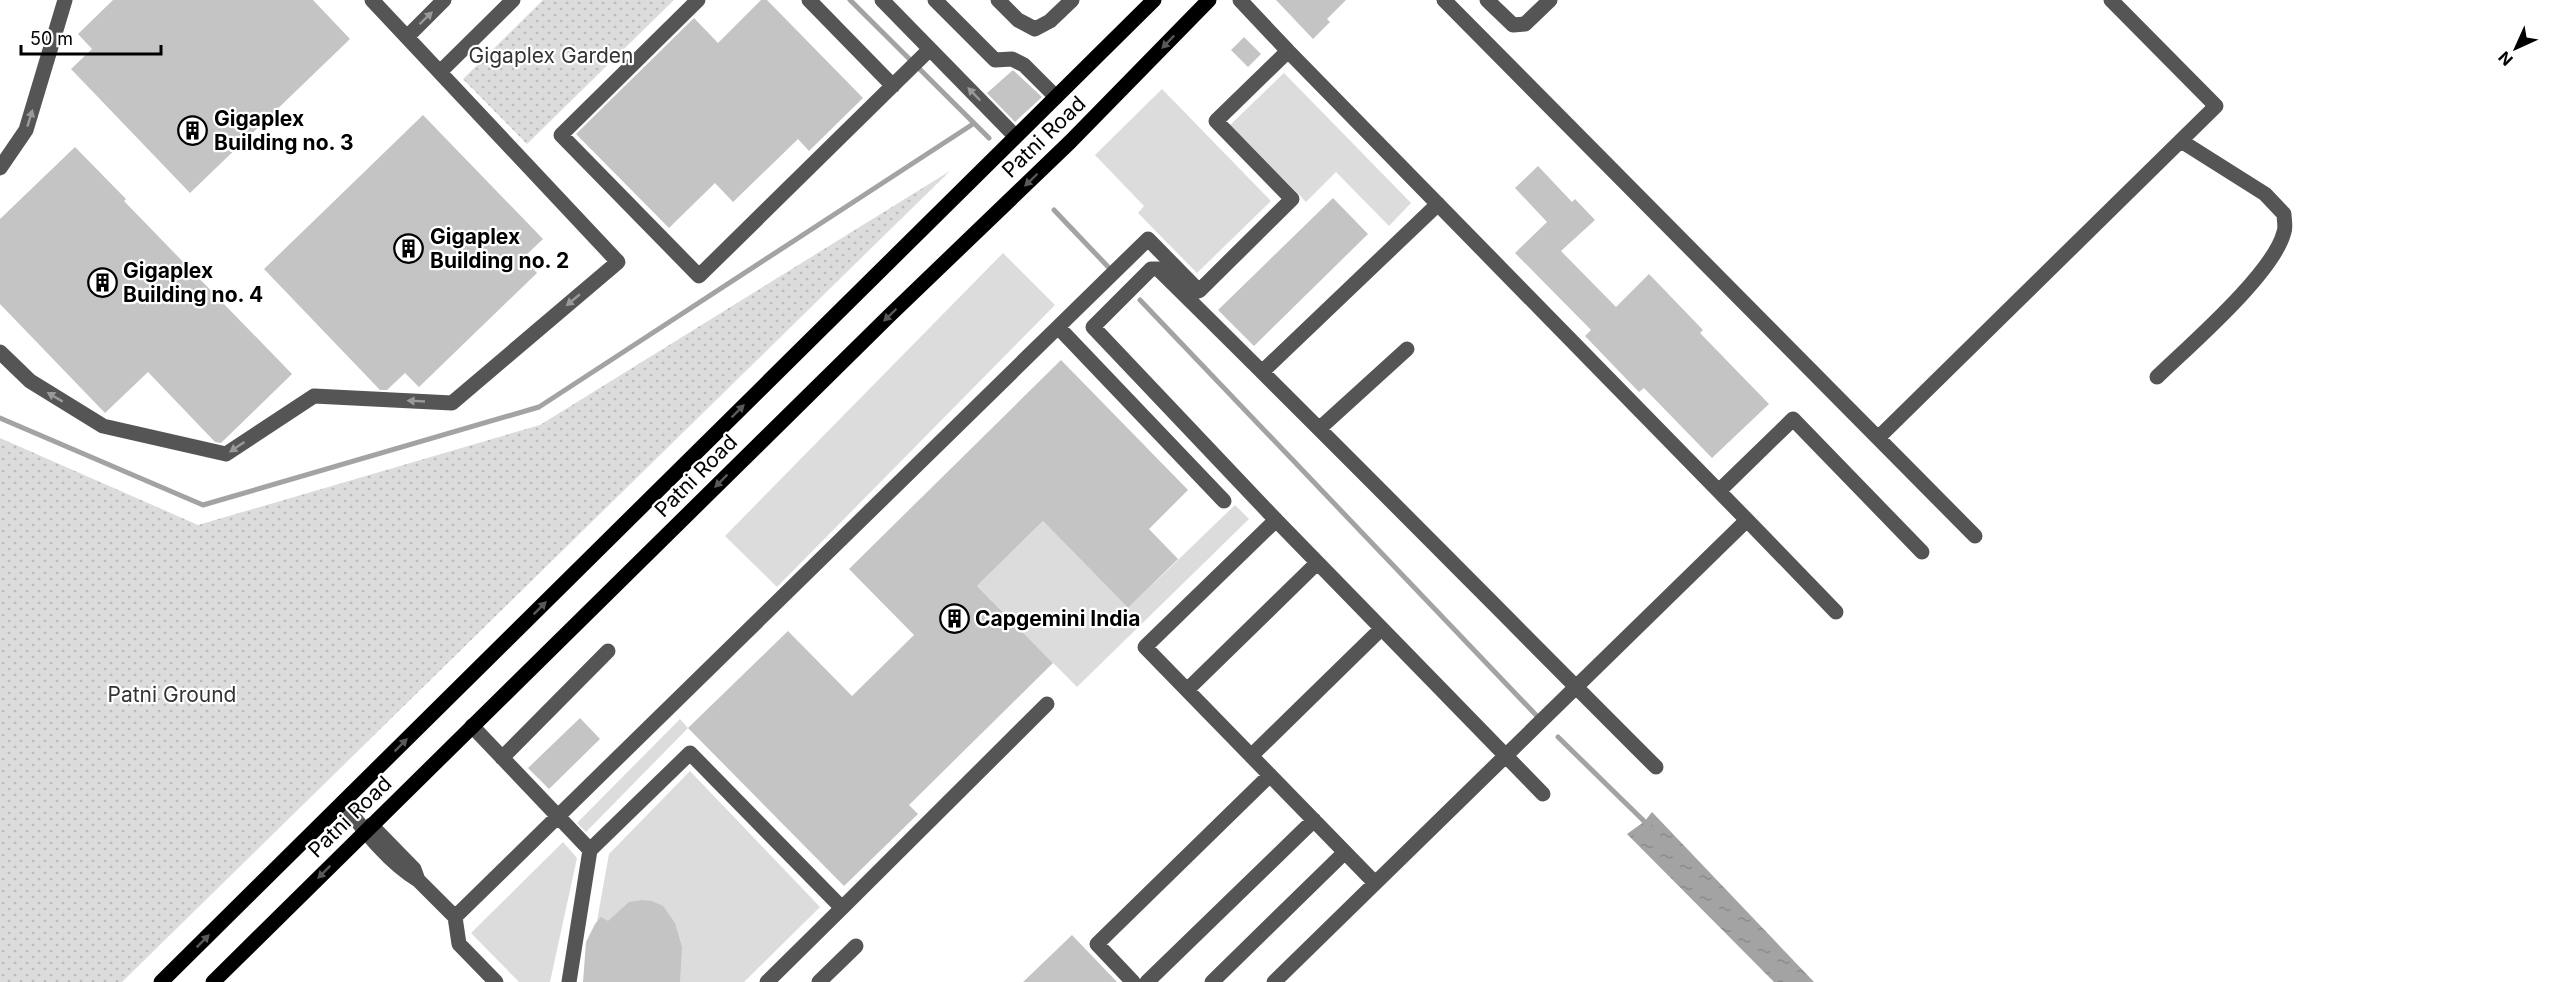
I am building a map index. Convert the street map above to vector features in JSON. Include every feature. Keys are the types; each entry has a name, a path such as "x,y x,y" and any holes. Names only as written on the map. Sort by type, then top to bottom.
{"main road":[{"name":"Patni Road","path":"161,982 1154,0"},
{"name":"Patni Road","path":"213,982 890,315 1070,142 1209,0"}],"lane":[{"path":"0,168 26,130 65,0"},
{"path":"0,352 30,381 103,426 226,454 314,396 452,403 618,262 372,0"},
{"path":"407,37 444,0"},
{"path":"441,71 513,0"},
{"path":"698,0 561,135 699,276 925,55"},
{"path":"809,0 898,81"},
{"path":"882,0 925,55 1015,136"},
{"path":"935,0 995,60 1012,59 1024,65 1056,97"},
{"path":"998,0 1018,20 1035,29 1050,21 1072,0"},
{"path":"1240,0 1836,612"},
{"path":"1444,0 1975,536"},
{"path":"1487,0 1513,25 1525,24 1550,0"},
{"path":"1878,438 2216,106 2111,0"},
{"path":"455,917 1148,239 1199,291 1292,200 1216,121 1288,51"},
{"path":"2157,377 2253,282 2277,249 2285,231 2284,214 2265,194 2181,141"},
{"path":"1262,372 1438,204"},
{"path":"1093,327 1143,275 1151,269 1158,269 1320,428 1656,767"},
{"path":"1079,307 1093,327 1276,520 1543,794"},
{"path":"1058,327 1224,501"},
{"path":"1320,428 1407,349"},
{"path":"1719,491 1793,419 1922,552"},
{"path":"1276,520 1146,647 1375,883"},
{"path":"1276,981 1747,520"},
{"path":"1186,690 1317,562"},
{"path":"1251,756 1382,629"},
{"path":"502,758 608,651"},
{"path":"767,982 1047,704"},
{"path":"472,726 590,850"},
{"path":"568,982 590,850 690,753 842,908"},
{"path":"1133,982 1097,944 1270,776"},
{"path":"343,803 408,874 418,880 455,917 459,944 496,982"},
{"path":"1147,982 1314,820"},
{"path":"1212,982 1345,852"},
{"path":"819,982 856,946"}],"green space":[{"name":"Gigaplex Garden","path":"543,0 674,0 527,144 463,79"},
{"path":"1284,73 1411,203 1389,226 1336,172 1306,202 1230,125"},
{"path":"1162,89 1271,201 1197,273 1138,213 1144,206 1095,155"},
{"name":"Patni Ground","path":"950,171 122,982 0,982 0,438 198,525 540,425"},
{"path":"1003,253 1055,305 777,587 725,536"},
{"path":"1235,505 1249,519 1077,687 977,586 1043,521 1128,608"},
{"path":"680,719 688,728 586,832 577,823"},
{"path":"690,771 820,907 744,982 586,982 609,854"},
{"path":"563,842 577,858 550,982 519,982 471,933"}],"water":[{"path":"1652,812 1814,982 1774,982 1627,834 1645,821"}],"building":[{"name":"Gigaplex Building no. 3","path":"113,0 313,0 350,39 190,193 71,69 92,49 78,34"},
{"path":"761,0 767,0 863,98 809,151 798,139 733,202 715,183 669,228 576,134 694,18 718,43"},
{"path":"1276,0 1346,0 1327,19 1330,22 1313,39"},
{"path":"1244,37 1261,54 1248,67 1231,50"},
{"path":"1013,70 1042,97 1015,122 987,93"},
{"name":"Gigaplex Building no. 2","path":"423,115 543,239 523,258 537,273 419,387 405,373 387,390 380,390 264,269"},
{"name":"Gigaplex Building no. 4","path":"75,147 126,199 124,201 292,374 221,443 215,442 148,372 105,413 0,304 0,219"},
{"path":"1538,166 1572,202 1575,199 1595,220 1561,251 1616,307 1649,274 1703,330 1700,333 1769,404 1712,458 1644,388 1639,392 1585,336 1591,330 1515,253 1547,222 1515,188"},
{"path":"1333,198 1368,234 1254,346 1218,310"},
{"name":"Capgemini India","path":"1061,360 1188,490 1149,529 1178,559 1128,608 1043,521 977,586 1053,663 909,805 918,814 844,886 688,728 788,631 852,696 914,635 849,569"},
{"path":"580,718 600,739 549,789 528,768"},
{"path":"642,900 663,906 675,923 682,947 680,982 583,982 586,942 595,924 601,917 608,921 629,902"},
{"path":"1072,935 1117,982 1023,982"}],"waterway":[{"path":"850,0 989,138"},
{"path":"0,418 203,505 539,407 973,124"},
{"path":"1054,210 1113,272"},
{"path":"1140,300 1536,715"},
{"path":"1558,737 1649,826"}],"place":[{"name":"Gigaplex Building no. 3","path":"193,131"},
{"name":"Gigaplex Building no. 2","path":"409,249"},
{"name":"Gigaplex Building no. 4","path":"102,283"},
{"name":"Capgemini India","path":"954,619"}]}
